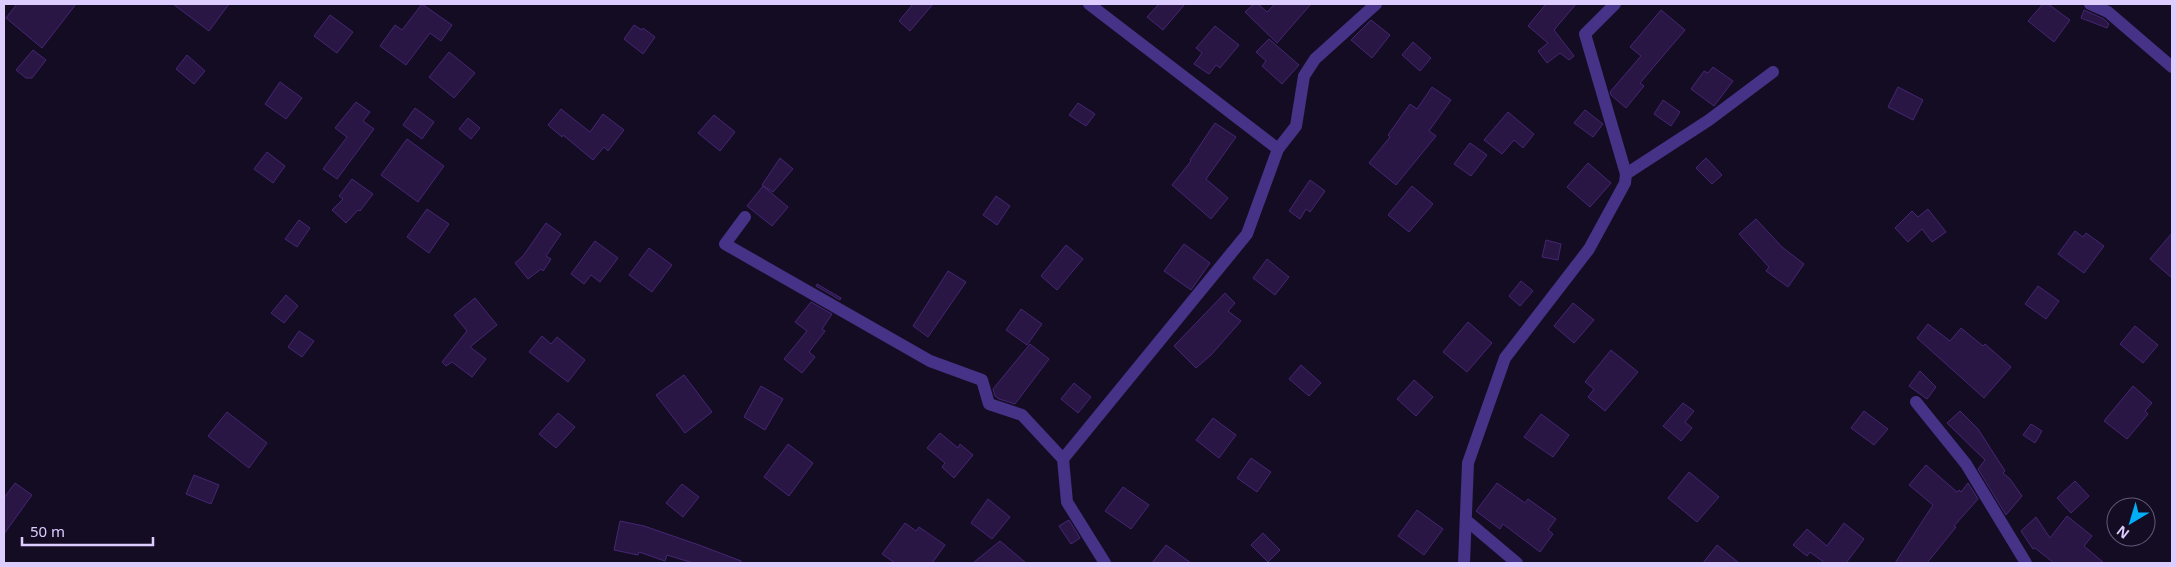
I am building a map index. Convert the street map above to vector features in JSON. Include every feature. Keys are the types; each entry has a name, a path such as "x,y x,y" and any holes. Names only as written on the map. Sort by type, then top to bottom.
{"street":[{"path":"1089,4 1278,149"},
{"path":"1063,459 1247,234 1278,149 1296,126 1304,76 1315,59 1376,4"},
{"path":"1464,563 1468,463 1505,358 1589,249 1625,183 1626,174 1585,34 1614,4"},
{"path":"2090,4 2108,12 2172,67"},
{"path":"1626,174 1708,120 1773,72"},
{"path":"745,218 724,244 930,361 982,380 989,404 1022,415 1063,459 1067,502 1106,563"},
{"path":"1916,402 1966,464 2026,563"},
{"path":"1466,520 1517,563"}],"building":[{"path":"17,4 76,4 42,48 6,18"},
{"path":"173,4 229,4 209,31"},
{"path":"422,4 452,25 441,41 430,33 406,65 380,46 395,25 402,30"},
{"path":"913,4 933,4 910,31 899,21"},
{"path":"1159,4 1185,4 1163,30 1147,17"},
{"path":"1254,4 1258,4 1267,12 1275,4 1311,4 1277,43 1245,12"},
{"path":"1546,4 1576,4 1554,30 1574,56 1569,60 1560,53 1547,63 1538,51 1548,43 1528,26"},
{"path":"2043,4 2048,4 2070,20 2054,42 2028,21"},
{"path":"1661,10 1685,30 1640,83 1644,86 1626,108 1610,92 1641,56 1630,47"},
{"path":"2084,10 2104,19 2109,24 2107,28 2081,18"},
{"path":"330,15 353,32 337,53 314,36"},
{"path":"1371,20 1390,35 1372,58 1351,40"},
{"path":"634,25 642,30 643,28 655,37 643,54 624,39"},
{"path":"1215,26 1239,45 1220,68 1216,65 1209,74 1194,64 1202,53 1196,48"},
{"path":"1269,39 1299,65 1282,84 1262,66 1266,61 1256,52"},
{"path":"1413,42 1431,58 1420,71 1402,55"},
{"path":"33,50 46,60 32,78 26,78 16,70"},
{"path":"449,52 475,73 454,98 429,77"},
{"path":"187,55 205,71 194,84 176,69"},
{"path":"1713,67 1733,81 1714,106 1691,89 1704,71 1708,73"},
{"path":"280,82 302,98 286,119 265,104"},
{"path":"1432,87 1451,100 1429,131 1436,136 1396,185 1369,163 1390,137 1388,135 1410,104 1417,109"},
{"path":"1898,87 1923,100 1913,120 1888,107"},
{"path":"1663,100 1680,112 1671,126 1654,114"},
{"path":"356,102 370,112 363,121 374,129 337,179 323,169 347,137 335,128"},
{"path":"1078,103 1095,114 1086,126 1069,115"},
{"path":"415,108 434,122 422,139 403,125"},
{"path":"561,109 590,132 603,114 624,130 608,151 604,147 593,160 548,125"},
{"path":"1585,110 1603,124 1593,137 1574,123"},
{"path":"1508,112 1534,134 1523,148 1514,140 1502,154 1484,140"},
{"path":"714,115 735,132 720,151 698,133"},
{"path":"468,118 480,128 471,139 459,129"},
{"path":"1215,123 1236,137 1206,179 1228,198 1211,219 1172,185 1191,161"},
{"path":"407,139 444,166 418,202 381,175"},
{"path":"1470,143 1487,155 1471,176 1454,164"},
{"path":"267,152 285,166 273,183 254,169"},
{"path":"780,158 793,169 773,192 762,185"},
{"path":"1706,158 1722,175 1712,184 1696,168"},
{"path":"1588,163 1611,183 1590,207 1567,187"},
{"path":"352,179 373,194 360,211 358,210 346,223 332,210 343,199 339,196"},
{"path":"1310,180 1325,191 1310,212 1306,209 1300,219 1289,211"},
{"path":"763,186 788,207 772,226 747,206"},
{"path":"1412,186 1433,204 1409,232 1388,215"},
{"path":"996,196 1010,206 997,225 983,215"},
{"path":"427,209 449,224 429,253 407,237"},
{"path":"1928,209 1946,232 1932,242 1922,229 1908,242 1895,228 1912,211 1918,217"},
{"path":"1756,219 1782,247 1804,264 1788,287 1766,271 1769,267 1739,234"},
{"path":"299,220 310,228 297,247 285,239"},
{"path":"546,223 561,234 546,256 551,259 543,271 541,269 528,279 515,263 523,256"},
{"path":"2075,231 2083,237 2086,233 2104,246 2084,273 2058,254"},
{"path":"2172,233 2172,278 2150,259"},
{"path":"1546,240 1561,244 1558,260 1542,257"},
{"path":"595,241 618,258 600,282 591,275 584,284 571,274"},
{"path":"1184,244 1210,263 1191,290 1164,271"},
{"path":"1066,245 1083,259 1057,290 1041,276"},
{"path":"649,248 672,265 652,292 629,275"},
{"path":"1267,259 1289,277 1275,295 1253,278"},
{"path":"948,271 966,282 928,337 913,326"},
{"path":"1521,281 1533,291 1520,306 1509,296"},
{"path":"817,284 841,298 840,300 816,286"},
{"path":"2038,286 2059,301 2046,319 2025,304"},
{"path":"1225,293 1235,303 1228,311 1241,321 1211,355 1196,368 1174,346"},
{"path":"286,295 298,306 284,323 271,313"},
{"path":"475,298 497,325 470,347 486,359 472,377 452,362 446,366 442,362 467,331 454,315"},
{"path":"811,302 832,314 822,329 825,331 809,352 815,357 802,373 784,359 807,331 795,322"},
{"path":"1573,303 1594,320 1574,343 1554,326"},
{"path":"1021,309 1042,324 1027,345 1006,330"},
{"path":"1468,322 1492,343 1467,372 1443,352"},
{"path":"1928,324 1950,341 1961,328 1983,346 1985,344 2011,367 1984,398 1917,338"},
{"path":"2135,326 2158,345 2143,363 2120,344"},
{"path":"299,331 314,341 302,357 288,347"},
{"path":"542,336 551,344 557,337 585,360 568,382 529,352"},
{"path":"1030,344 1049,359 1015,404 999,399 995,396 993,389"},
{"path":"1611,350 1638,372 1605,411 1588,397 1594,389 1585,382"},
{"path":"1301,365 1321,383 1309,396 1289,379"},
{"path":"1920,371 1936,387 1927,399 1909,386"},
{"path":"684,375 712,412 685,433 656,395"},
{"path":"1414,380 1433,397 1416,416 1397,399"},
{"path":"1074,383 1091,397 1078,413 1061,399"},
{"path":"761,386 783,399 765,430 744,417"},
{"path":"2133,386 2152,403 2145,411 2148,414 2127,439 2104,421"},
{"path":"1683,403 1694,411 1685,422 1692,428 1681,441 1663,426"},
{"path":"1864,411 1888,429 1874,445 1851,428"},
{"path":"1960,411 1978,429 2005,471 2003,473 2010,479 2022,496 2006,515 1978,469 1985,460 1947,423"},
{"path":"227,412 267,443 249,468 208,436"},
{"path":"558,413 575,427 556,448 539,434"},
{"path":"1541,414 1569,435 1553,457 1524,437"},
{"path":"1213,418 1236,435 1219,458 1196,440"},
{"path":"2031,424 2042,431 2035,443 2023,435"},
{"path":"940,433 958,448 960,444 973,455 954,478 942,467 945,463 927,448"},
{"path":"788,444 813,463 789,496 764,477"},
{"path":"1251,458 1271,472 1257,492 1237,478"},
{"path":"1926,465 1957,492 1959,490 1961,492 1968,483 1978,499 1954,526 1956,527 1927,563 1895,563 1933,505 1909,485"},
{"path":"1689,472 1719,497 1697,522 1668,498"},
{"path":"194,475 219,485 211,504 186,494"},
{"path":"2075,481 2089,496 2071,513 2057,498"},
{"path":"15,483 32,495 4,534 4,498"},
{"path":"1497,483 1525,503 1528,499 1556,519 1548,530 1553,534 1540,552 1503,524 1500,529 1476,511"},
{"path":"682,484 699,497 683,517 666,503"},
{"path":"1123,487 1149,505 1131,529 1105,511"},
{"path":"988,499 1010,517 992,539 971,523"},
{"path":"1417,510 1443,529 1424,555 1398,536"},
{"path":"2067,516 2092,536 2084,546 2104,563 2054,563 2035,548 2033,549 2021,531 2036,517 2050,538"},
{"path":"1069,520 1080,538 1071,544 1059,526"},
{"path":"620,521 644,526 699,545 741,561 741,563 693,563 667,555 665,561 639,552 638,555 614,550"},
{"path":"905,523 916,531 919,527 945,545 932,563 895,563 882,554"},
{"path":"1844,523 1864,539 1846,563 1825,563 1810,552 1807,556 1793,545 1807,529 1827,546"},
{"path":"1263,533 1280,550 1268,562 1251,545"},
{"path":"1000,541 1026,563 973,563"},
{"path":"1166,545 1191,563 1152,563"},
{"path":"1717,545 1739,563 1703,563"}]}
